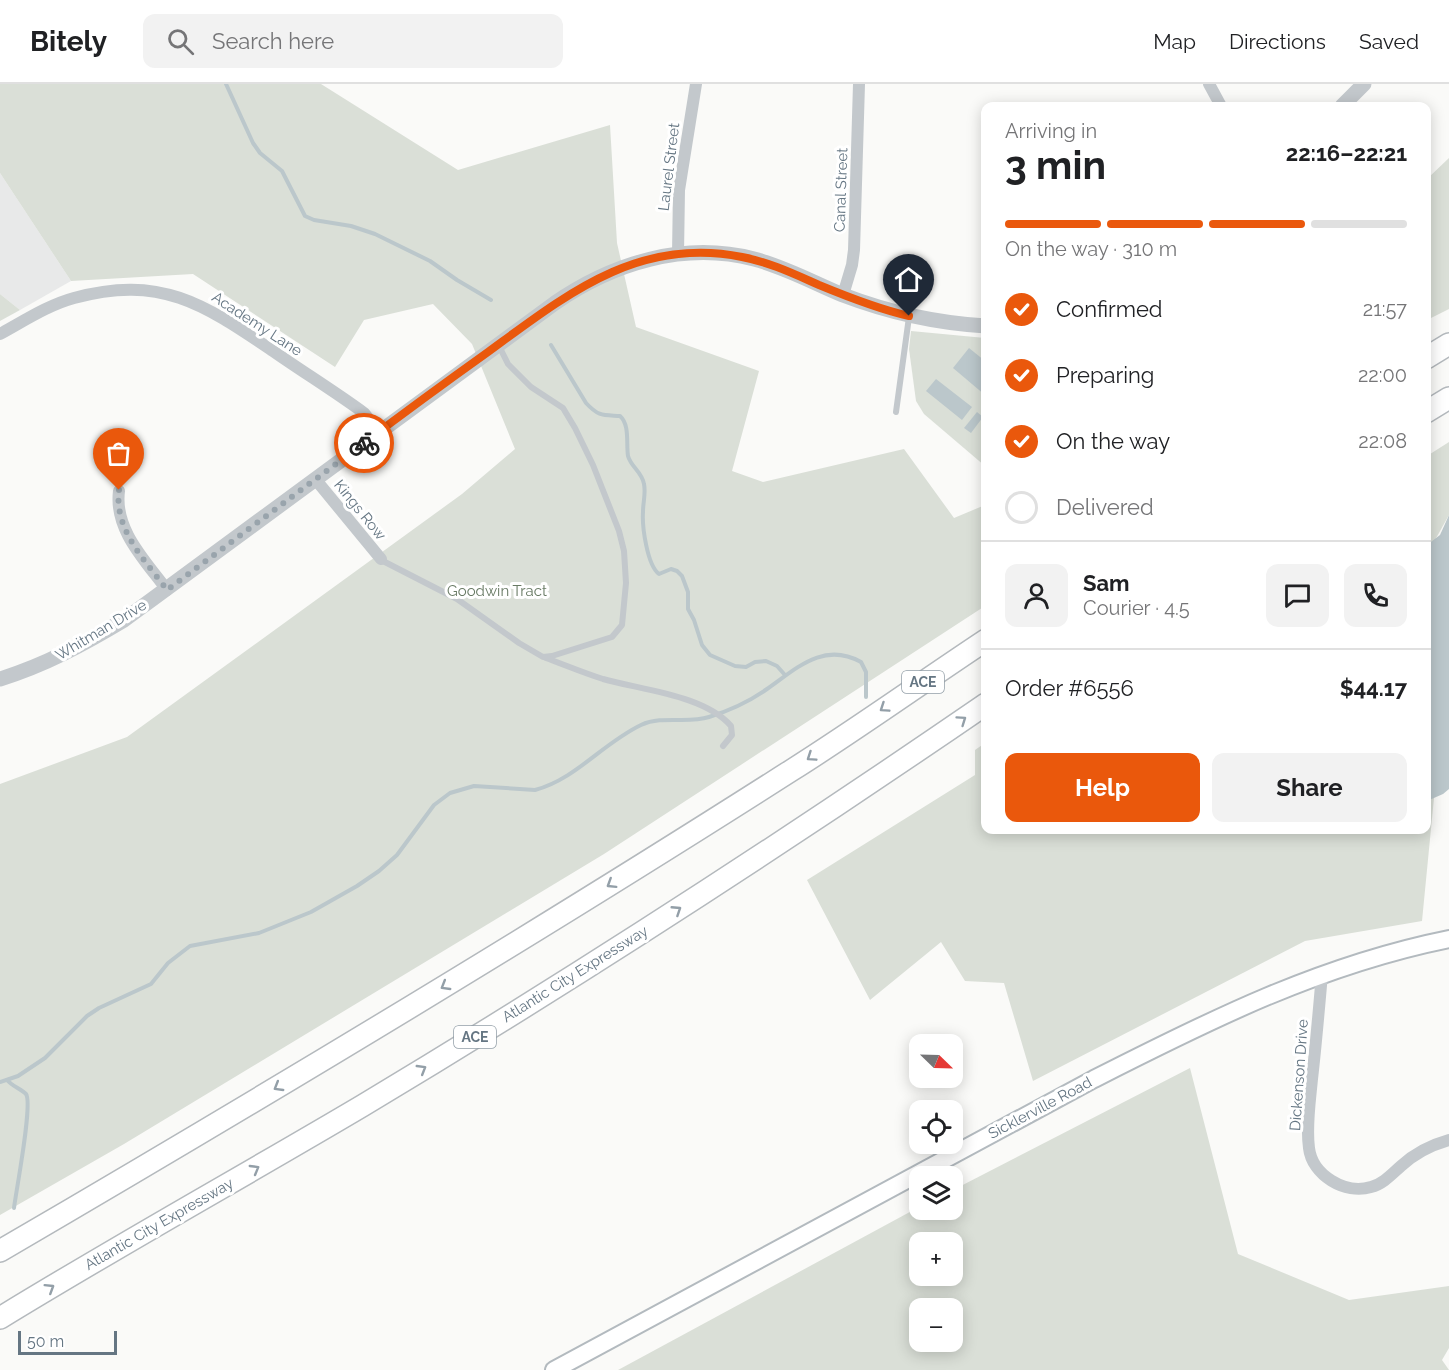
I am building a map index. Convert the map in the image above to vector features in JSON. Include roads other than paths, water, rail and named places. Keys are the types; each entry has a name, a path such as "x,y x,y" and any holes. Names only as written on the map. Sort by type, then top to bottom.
{"highway":[{"path":"1431,355 1449,344"},
{"path":"1431,409 1449,399"},
{"name":"ACE","path":"0,1251 330,1056 574,908 796,768 981,643"},
{"name":"Atlantic City Expressway","path":"0,1318 71,1274 363,1105 520,1009 757,857 981,707"}],"main road":[{"name":"Sicklerville Road","path":"554,1370 1178,1036 1257,1000 1322,974 1384,953 1449,939"}],"street":[{"name":"Laurel Street","path":"678,254 679,190 696,84"},
{"name":"Canal Street","path":"843,295 854,250 859,84"},
{"path":"1209,84 1219,102"},
{"path":"1346,102 1364,84"},
{"name":"Whitman Drive","path":"0,679 37,666 74,649 124,620 568,294 599,277 628,265 678,254 721,254 755,259 843,295 909,316 944,323 981,326"},
{"name":"Academy Lane","path":"0,334 56,304 87,294 138,290 168,294 196,303 223,318 364,413 379,432"},
{"name":"Kings Row","path":"316,480 381,559"},
{"path":"119,490 118,512 126,532 167,590"},
{"name":"Dickenson Drive","path":"1322,974 1309,1110 1309,1148 1317,1169 1324,1176 1345,1187 1358,1189 1372,1187 1392,1175 1415,1154 1432,1145 1449,1140"}],"lane":[{"path":"896,412 909,316"},
{"path":"499,344 508,364 531,387 562,408 593,465 620,531 624,551 626,583 622,625 612,637 543,657"},
{"path":"381,559 458,599 519,643 543,657 603,679 684,699 711,711 731,726 732,735 723,746"}],"waterway":[{"path":"226,84 253,143 260,153 282,171 305,216 375,234 430,261 491,300"},
{"path":"551,345 590,408 605,415 620,416 623,420 628,456 644,484 643,526 651,562 659,574 671,569 682,576 688,592 688,609 702,645 710,655 735,666 746,667 755,662 766,661 777,666 785,675"},
{"path":"0,1082 18,1076 45,1058 87,1016 99,1008 151,984 168,963 190,946 259,933 311,912 357,886 397,855 434,805 450,793 474,786 535,790 550,785 564,778 614,741 641,725 658,721 701,719 724,712 746,702 799,666 822,656 847,656 861,662 866,672 866,697"},
{"path":"7,1080 26,1094 28,1101 14,1208"}],"park label":[{"name":"Goodwin Tract","path":"497,591"}]}
